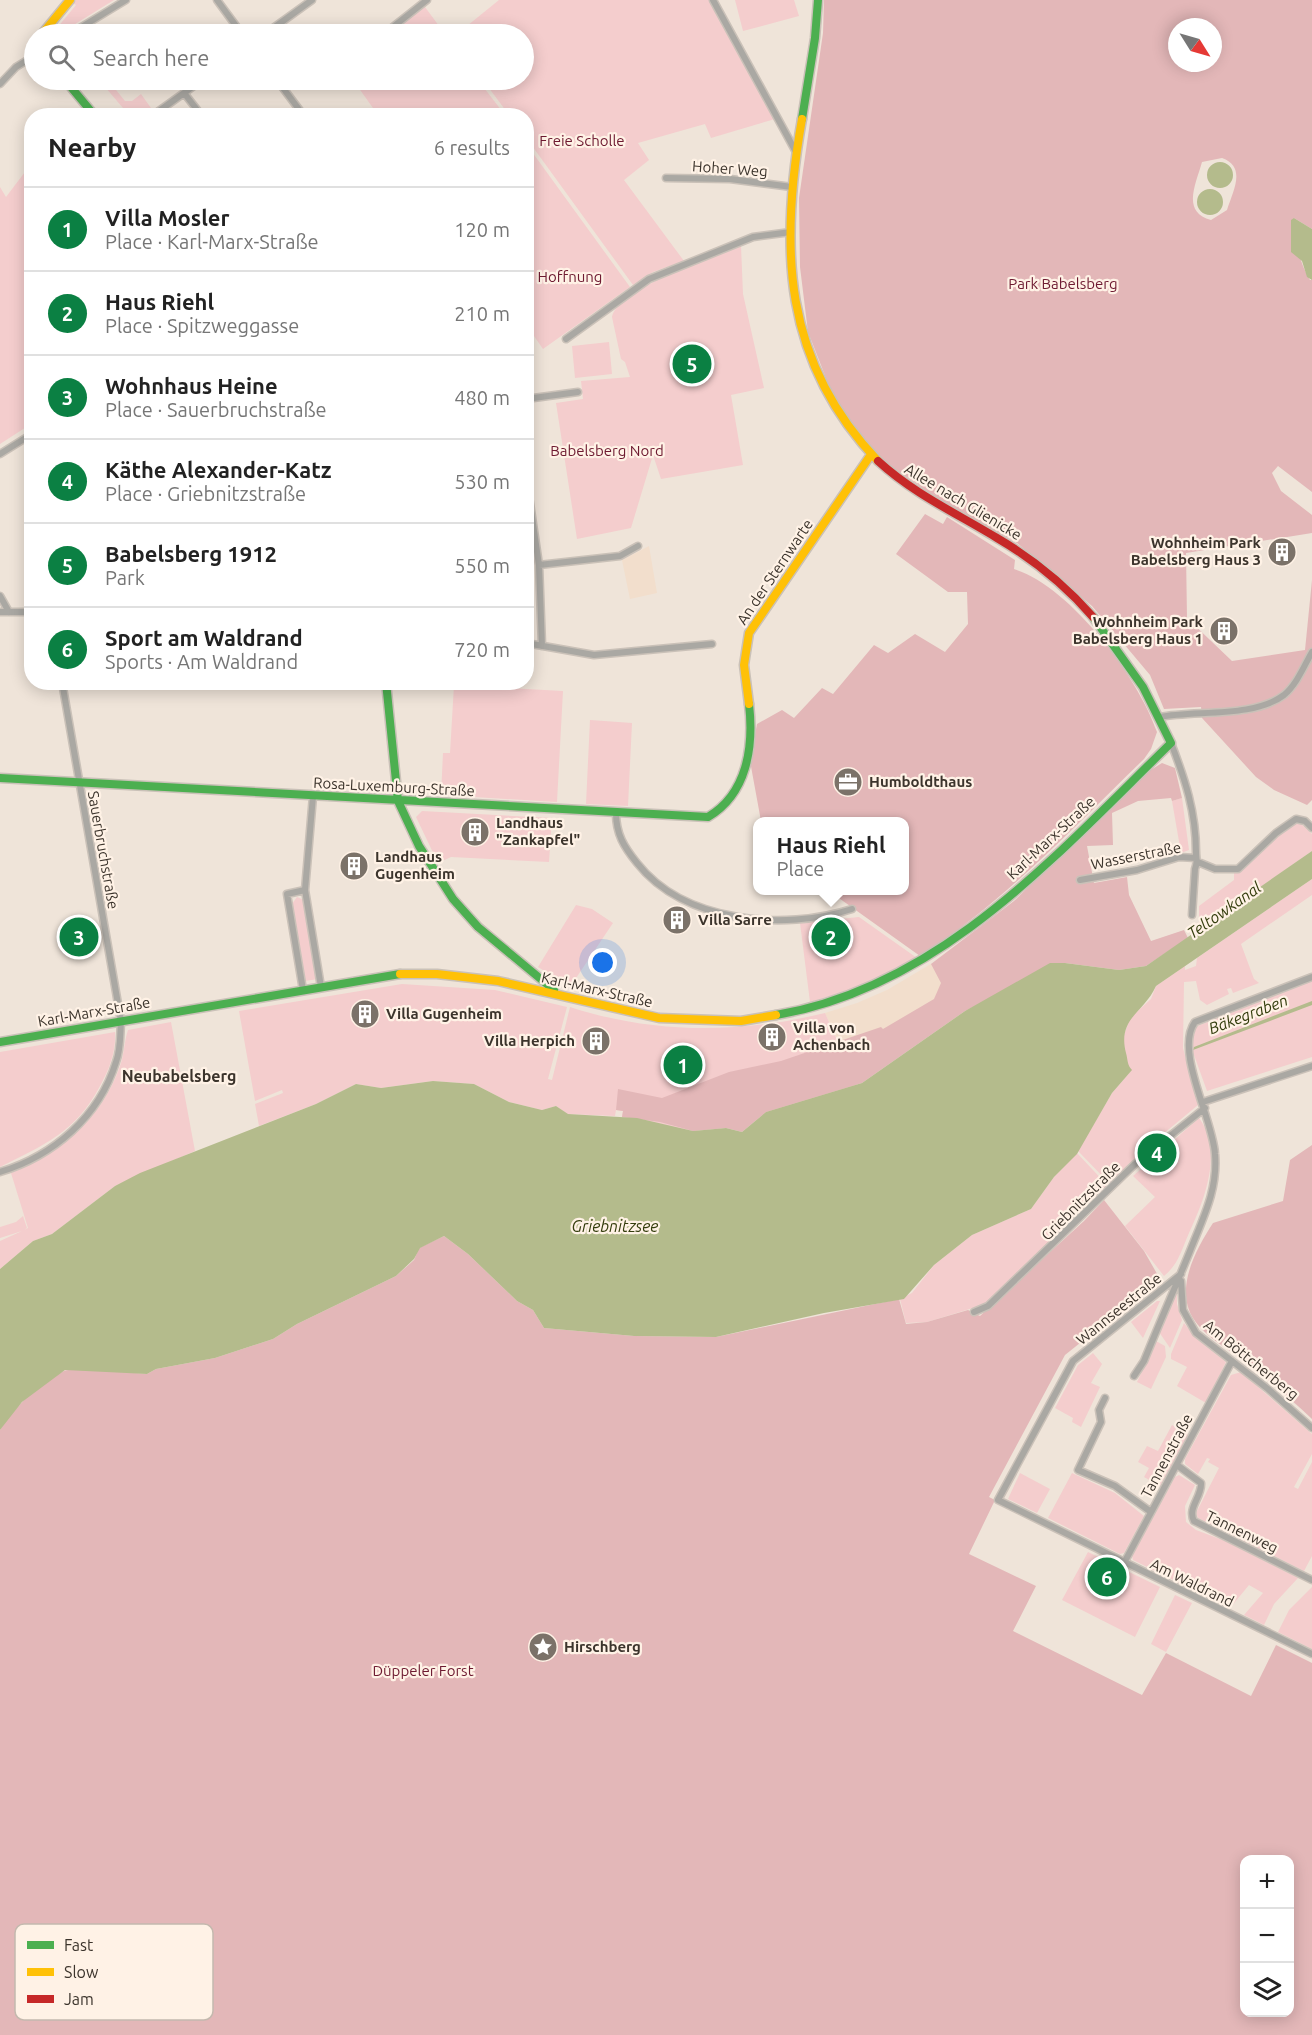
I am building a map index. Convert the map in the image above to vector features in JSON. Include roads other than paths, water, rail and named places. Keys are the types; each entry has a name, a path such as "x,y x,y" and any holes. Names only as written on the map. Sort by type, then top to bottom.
{"street":[{"path":"50,24 70,0"},
{"path":"86,24 126,0"},
{"path":"217,0 235,24"},
{"path":"279,24 312,0"},
{"path":"397,24 427,0"},
{"path":"713,0 796,153"},
{"name":"Allee nach Glienicke","path":"818,0 792,187 791,232 796,305 804,341 831,405 870,456 928,499 1019,551 1078,600 1112,638 1133,667 1160,717 1192,803 1197,860 1192,915"},
{"path":"0,84 24,62"},
{"path":"73,90 88,108"},
{"path":"163,108 188,90"},
{"path":"284,90 298,108"},
{"path":"184,93 196,108"},
{"name":"Hoher Weg","path":"666,178 730,179 792,187"},
{"path":"566,339 649,279 753,237 791,232"},
{"path":"534,398 578,392"},
{"path":"0,454 24,439"},
{"name":"An der Sternwarte","path":"748,753 750,720 743,654 749,633 870,456"},
{"path":"534,531 539,565 542,646"},
{"path":"539,565 620,556 638,546"},
{"path":"0,596 9,612"},
{"path":"0,612 24,612"},
{"path":"534,644 594,655 712,644"},
{"path":"1160,717 1232,712 1274,701 1286,693 1296,681 1312,652"},
{"name":"Sauerbruchstraße","path":"0,1172 39,1156 82,1123 102,1092 117,1062 121,1021 63,690"},
{"path":"387,690 398,801 419,846 453,899 505,952 560,994"},
{"name":"Karl-Marx-Straße","path":"0,1042 383,975 423,974 484,980 560,994 598,1006 656,1018 736,1021 799,1012 863,992 924,962 971,929 1035,873 1171,743"},
{"name":"Rosa-Luxemburg-Straße","path":"0,778 705,818 727,804 734,794 748,753"},
{"path":"313,796 305,890 321,987"},
{"path":"616,813 616,830 636,863 659,885 684,900 714,910 761,919 800,920 852,909"},
{"path":"1197,860 1215,869 1233,870 1244,866 1276,833 1296,819 1305,821 1312,828"},
{"name":"Wasserstraße","path":"1080,879 1137,870 1179,857 1197,860"},
{"path":"303,990 287,894 305,890"},
{"name":"Wannseestraße","path":"998,1500 1073,1361 1181,1274 1208,1210 1215,1180 1214,1142 1187,1047 1188,1034 1195,1022 1312,976"},
{"path":"1204,1105 1312,1066"},
{"name":"Griebnitzstraße","path":"974,1312 988,1306 1135,1164 1204,1105"},
{"path":"1134,1376 1144,1361 1181,1274"},
{"name":"Am Böttcherberg","path":"1181,1274 1181,1303 1188,1322 1196,1333 1312,1428"},
{"name":"Tannenstraße","path":"1124,1563 1232,1361"},
{"path":"1105,1398 1099,1410 1101,1422 1078,1470 1115,1486 1151,1512"},
{"name":"Tannenweg","path":"1177,1465 1201,1483 1201,1490 1192,1510 1194,1521 1312,1580"},
{"name":"Am Waldrand","path":"998,1500 1312,1654"}],"water":[{"path":"1220,162 1229,166 1233,175 1229,184 1220,188 1211,184 1207,175 1211,166"},
{"path":"1210,189 1219,193 1223,202 1219,211 1210,215 1201,211 1197,202 1201,193"},
{"path":"1294,218 1312,229 1312,280 1307,277 1302,261 1291,252 1291,220"},
{"name":"Griebnitzsee","path":"1312,851 1312,879 1156,986 1128,1024 1125,1032 1124,1041 1128,1064 1132,1070 1112,1093 1077,1154 1054,1177 1031,1209 972,1235 934,1265 904,1299 824,1313 716,1337 634,1336 544,1328 533,1310 517,1301 468,1254 444,1236 420,1248 414,1259 396,1276 297,1324 273,1339 215,1358 156,1369 147,1374 65,1370 22,1402 0,1430 0,1269 33,1241 52,1234 115,1186 140,1173 316,1104 356,1084 381,1088 433,1081 474,1084 509,1102 542,1110 556,1106 568,1114 637,1118 693,1131 726,1128 742,1132 766,1112 862,1083 965,1011 1050,963 1119,970 1146,966"},
{"name":"Bäkegraben","path":"1312,1001 1312,1005 1193,1050 1194,1047"}],"place":[{"name":"Babelsberg 1912","path":"692,364"},
{"name":"Wohnheim Park Babelsberg Haus 3","path":"1282,552"},
{"name":"Wohnheim Park Babelsberg Haus 1","path":"1224,631"},
{"name":"Humboldthaus","path":"848,782"},
{"name":"Landhaus \"Zankapfel\"","path":"475,832"},
{"name":"Landhaus Gugenheim","path":"354,866"},
{"name":"Villa Sarre","path":"677,920"},
{"name":"Wohnhaus Heine","path":"79,937"},
{"name":"Haus Riehl","path":"831,937"},
{"name":"Villa Gugenheim","path":"365,1014"},
{"name":"Villa von Achenbach","path":"772,1037"},
{"name":"Villa Herpich","path":"596,1041"},
{"name":"Villa Mosler","path":"683,1065"},
{"name":"Käthe Alexander-Katz","path":"1157,1153"},
{"name":"Sport am Waldrand","path":"1107,1577"},
{"name":"Hirschberg","path":"543,1647"}],"district":[{"name":"Neubabelsberg","path":"179,1076"}],"park label":[{"name":"Freie Scholle","path":"582,141"},
{"name":"Hoffnung","path":"570,277"},
{"name":"Park Babelsberg","path":"1063,284"},
{"name":"Babelsberg Nord","path":"607,451"},
{"name":"Düppeler Forst","path":"423,1671"}],"water label":[{"name":"Teltowkanal","path":"1224,910"}]}
